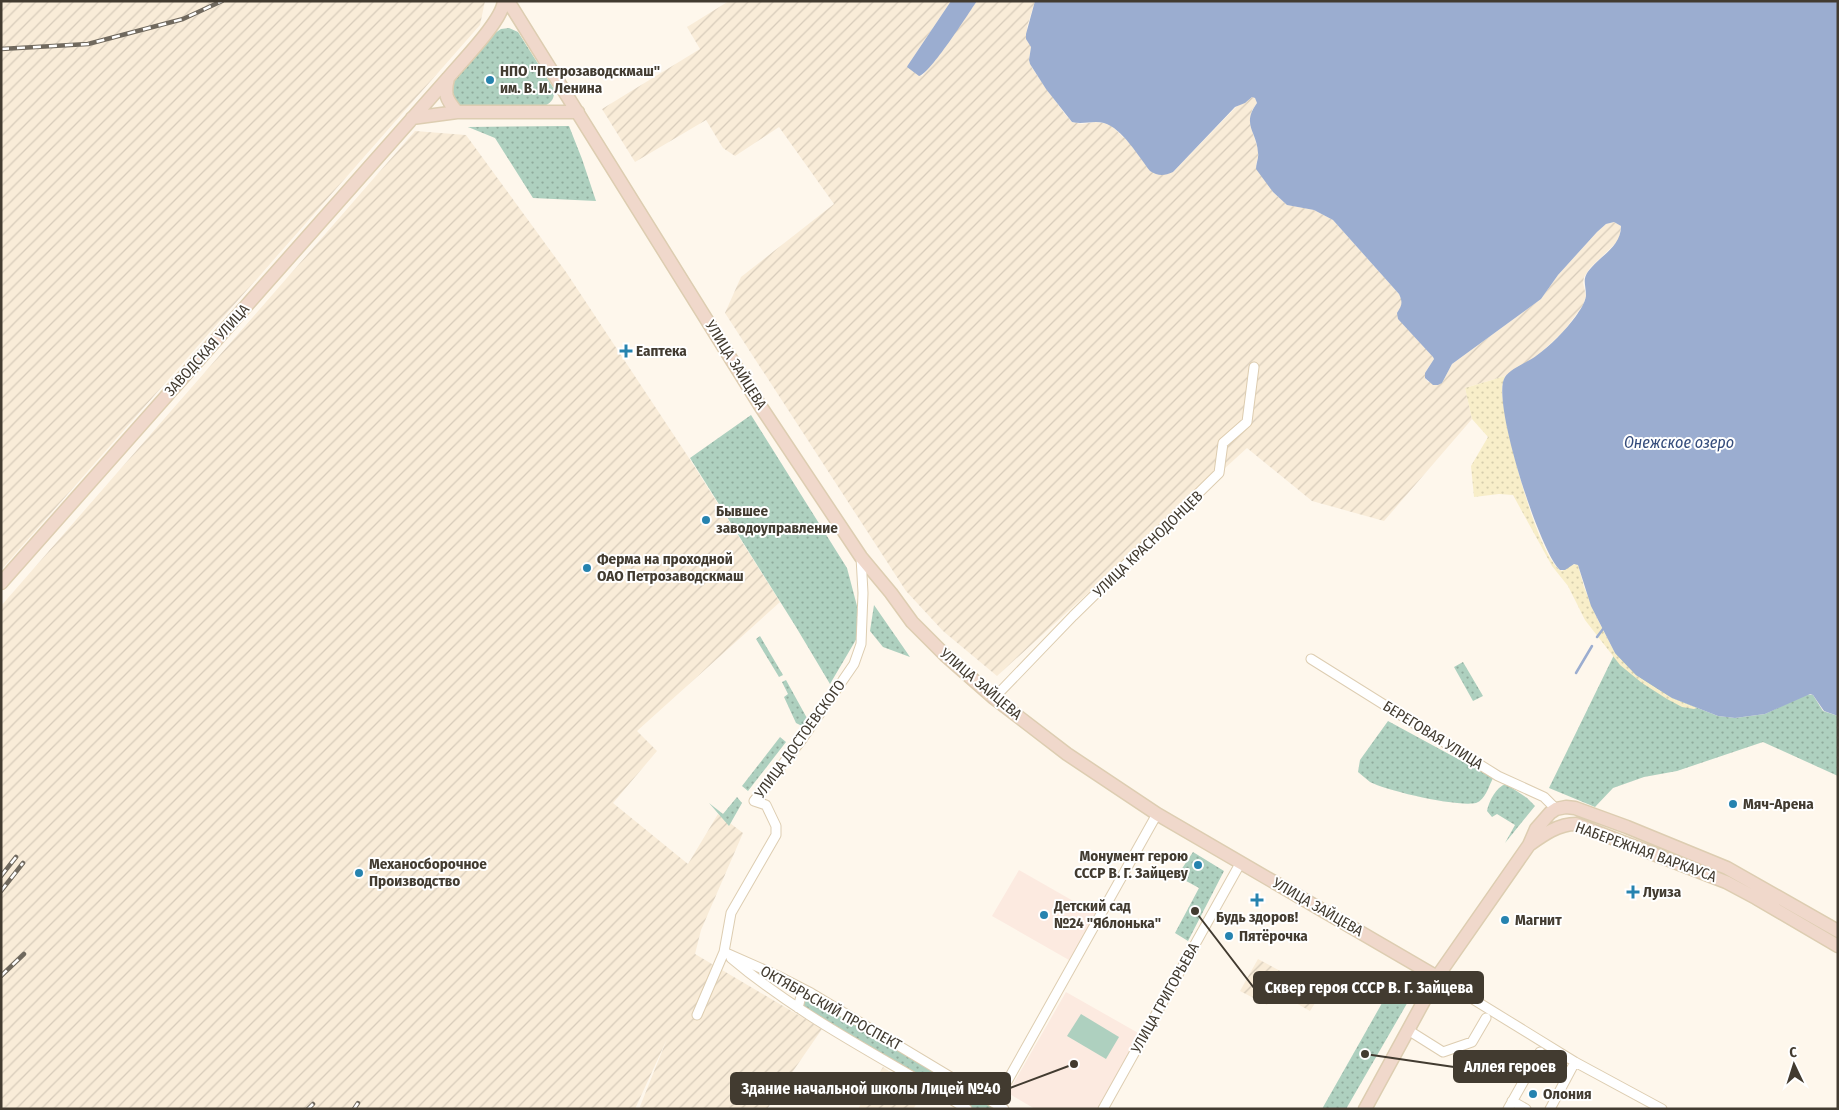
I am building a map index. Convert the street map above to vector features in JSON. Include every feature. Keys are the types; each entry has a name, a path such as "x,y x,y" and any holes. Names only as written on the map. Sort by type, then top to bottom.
{"main road":[{"name":"ЗАВОДСКАЯ УЛИЦА","path":"1,583 448,78 502,12 504,1"},
{"name":"УЛИЦА ЗАЙЦЕВА","path":"508,1 761,407 861,558 891,593 912,622 945,655 994,698 1067,754 1157,814 1438,977"},
{"path":"494,22 504,20 515,22 524,27"},
{"path":"448,78 445,92 451,105 457,112"},
{"path":"544,113 556,104 560,98 562,87"},
{"path":"412,118 457,112 578,112"},
{"path":"1561,808 1556,819 1564,825"},
{"path":"1365,1109 1438,977 1528,845 1536,829 1543,820 1561,808"},
{"name":"НАБЕРЕЖНАЯ ВАРКАУСА","path":"1561,808 1575,808 1727,868 1838,931"},
{"name":"НАБЕРЕЖНАЯ ВАРКАУСА","path":"1528,845 1552,830 1564,825 1576,824 1726,882 1838,946"}],"street":[{"name":"УЛИЦА КРАСНОДОНЦЕВ","path":"994,698 1073,616 1220,473 1223,443 1247,422 1254,367"},
{"name":"УЛИЦА ДОСТОЕВСКОГО","path":"697,1015 724,952 731,913 776,835 776,826 766,805 754,801 803,738 849,672 862,644 863,592 861,558"},
{"name":"БЕРЕГОВАЯ УЛИЦА","path":"1310,659 1498,776 1544,797 1561,808"},
{"path":"995,1103 1157,814"},
{"name":"УЛИЦА ГРИГОРЬЕВА","path":"1103,1109 1241,862"},
{"name":"ОКТЯБРЬСКИЙ ПРОСПЕКТ","path":"724,952 776,975 810,993 1004,1109"},
{"name":"ОКТЯБРЬСКИЙ ПРОСПЕКТ","path":"724,952 753,977 798,1008 967,1109"},
{"name":"УЛИЦА ЗАЙЦЕВА","path":"1438,977 1575,1062 1662,1109"},
{"path":"798,1008 801,996 805,993 810,993"},
{"path":"1408,1030 1443,1052 1472,1042 1486,1018"},
{"path":"1526,1109 1510,1105 1540,1052"},
{"path":"1550,1109 1575,1062"},
{"path":"952,1099 951,1091 954,1086 961,1082"}],"shaded area":[{"path":"1,1 485,1 480,25 1,570"},
{"path":"729,1 951,1 908,65 908,67 922,76 977,1 1035,1 1027,27 1031,47 1029,60 1032,68 1064,113 1072,122 1082,124 1105,123 1113,127 1123,137 1173,172 1236,107 1252,97 1255,98 1257,103 1252,110 1250,124 1258,149 1256,165 1273,192 1287,205 1314,210 1333,220 1399,294 1403,303 1402,308 1398,311 1398,318 1434,359 1425,373 1425,378 1428,382 1442,383 1452,364 1541,299 1558,275 1606,224 1614,222 1621,226 1619,240 1590,268 1584,277 1583,283 1586,296 1583,305 1564,331 1536,357 1505,376 1465,388 1472,419 1384,521 1312,501 1247,448 997,676 943,631 906,591 725,313 741,277 834,204 779,127 735,156 723,148 706,120 635,162 602,109 700,49 687,27"},
{"path":"415,131 466,135 566,272 689,458 780,602 637,731 657,751 613,803 688,864 718,814 743,833 701,930 695,954 822,1029 767,1109 639,1109 667,1039 635,1109 1,1109 1,606"},
{"name":"Детский сад №24 \"Яблонька\"","path":"1019,870 1096,914 1069,960 992,916"},
{"path":"1258,959 1284,973 1267,1005 1240,991"},
{"path":"1286,982 1317,1000 1310,1011 1280,994"},
{"path":"1066,992 1140,1034 1098,1109 1035,1109 1008,1093"},
{"path":"883,1067 923,1094 913,1109 858,1109"}],"green space":[{"path":"509,28 518,32 554,89 552,101 542,107 462,106 458,104 452,95 452,80 495,33 501,29"},
{"path":"569,126 596,201 533,198 495,138 468,127"},
{"path":"751,415 847,568 857,606 857,638 830,684 690,458"},
{"path":"874,605 910,657 883,647 870,631"},
{"path":"760,636 783,675 779,677 756,639"},
{"path":"1615,653 1672,698 1718,716 1735,718 1765,714 1806,694 1813,695 1823,711 1838,716 1838,776 1763,742 1677,771 1644,777 1613,788 1595,807 1549,788"},
{"path":"1463,662 1483,696 1473,701 1454,667"},
{"path":"786,680 808,720 802,726 796,723 784,697 788,694 782,682"},
{"path":"1388,721 1493,778 1482,799 1476,803 1454,803 1391,790 1367,780 1358,772 1360,760"},
{"path":"780,737 786,742 748,791 742,786"},
{"path":"1506,784 1527,798 1535,806 1505,843 1515,825 1497,814 1492,817 1487,811 1494,795 1499,788"},
{"path":"737,797 742,803 729,826 709,803 723,814"},
{"path":"1193,852 1224,871 1188,941 1175,933 1199,888 1177,876"},
{"path":"1390,989 1409,1000 1346,1109 1322,1109"},
{"path":"807,997 812,998 995,1109 972,1109 804,1007 804,1001"},
{"path":"1081,1014 1119,1037 1106,1059 1067,1036"}],"sand":[{"path":"1505,376 1502,389 1504,407 1515,458 1532,517 1552,561 1562,571 1571,565 1578,565 1584,587 1597,618 1615,653 1636,675 1672,698 1697,708 1682,707 1667,699 1642,683 1620,665 1585,620 1568,586 1552,566 1513,495 1499,494 1474,497 1471,466 1488,437 1472,419 1465,388"}],"water":[{"path":"951,1 977,1 940,55 919,76 907,67"},
{"name":"Онежское озеро","path":"1035,1 1838,1 1838,716 1824,711 1813,695 1810,694 1765,714 1735,718 1718,716 1672,698 1636,675 1615,653 1591,606 1578,565 1574,564 1565,570 1560,570 1551,558 1541,536 1519,475 1504,414 1502,391 1505,377 1547,347 1572,322 1581,309 1586,296 1586,275 1615,244 1621,226 1614,222 1606,224 1558,275 1541,299 1452,364 1442,383 1433,385 1425,378 1425,373 1434,359 1398,319 1397,313 1401,304 1399,294 1333,220 1314,210 1287,205 1273,192 1256,169 1257,145 1250,123 1252,111 1257,103 1255,98 1252,97 1245,103 1235,107 1173,172 1161,175 1153,173 1124,137 1111,126 1100,122 1072,122 1046,89 1030,64 1031,47 1026,39"}],"waterway":[{"path":"1597,637 1603,629"},
{"path":"1576,673 1592,646"}],"railway":[{"path":"1,49 88,44 183,19 222,1"},
{"path":"1,876 16,857"},
{"path":"1,891 23,863"},
{"path":"1,976 24,954"},
{"path":"354,1109 358,1103"},
{"path":"308,1109 313,1104"}],"place":[{"name":"НПО \"Петрозаводскмаш\" им. В. И. Ленина","path":"490,80"},
{"name":"Еаптека","path":"626,351"},
{"name":"Бывшее заводоуправление","path":"706,520"},
{"name":"Ферма на проходной ОАО Петрозаводскмаш","path":"587,568"},
{"name":"Мяч-Арена","path":"1733,804"},
{"name":"Монумент герою СССР В. Г. Зайцеву","path":"1198,865"},
{"name":"Механосборочное Производство","path":"359,873"},
{"name":"Луиза","path":"1633,892"},
{"name":"Будь здоров!","path":"1257,900"},
{"name":"Сквер героя СССР В. Г. Зайцева","path":"1195,911"},
{"name":"Детский сад №24 \"Яблонька\"","path":"1044,915"},
{"name":"Магнит","path":"1505,920"},
{"name":"Пятёрочка","path":"1229,936"},
{"name":"Аллея героев","path":"1365,1054"},
{"name":"Здание начальной школы Лицей №40","path":"1074,1064"},
{"name":"Олония","path":"1533,1094"}]}
